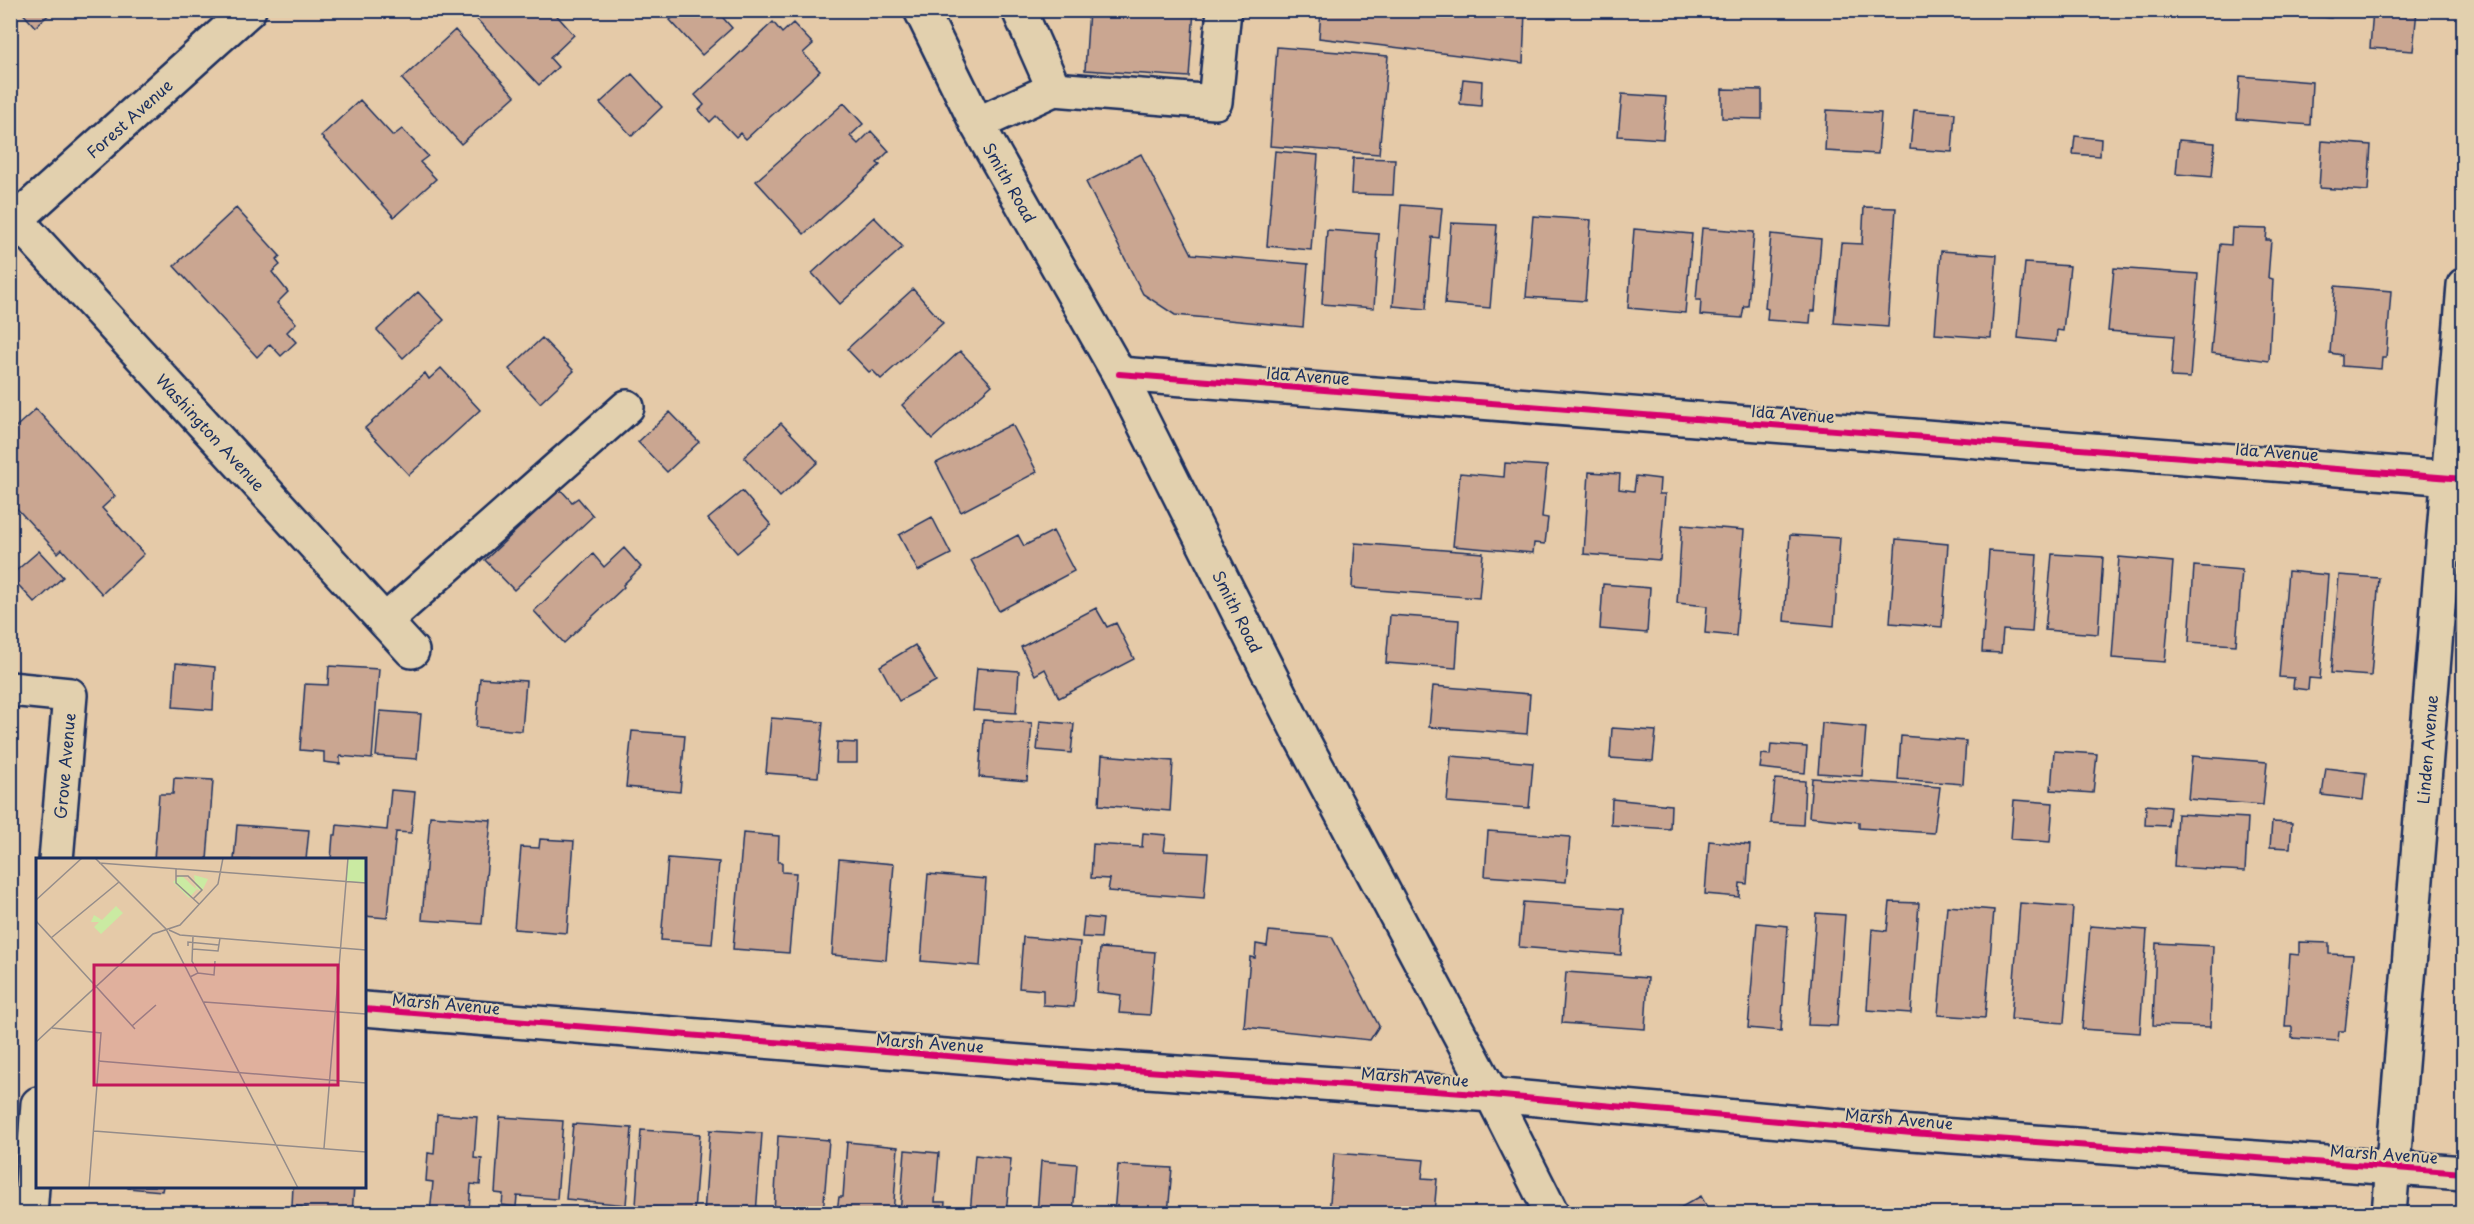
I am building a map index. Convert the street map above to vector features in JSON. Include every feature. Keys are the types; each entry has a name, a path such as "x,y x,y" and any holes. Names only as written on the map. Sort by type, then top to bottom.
{"street":[{"name":"Forest Avenue","path":"13,219 249,10"},
{"name":"Smith Road","path":"921,10 977,124 1119,374 1301,737 1492,1095 1552,1214"},
{"path":"1019,10 1054,89"},
{"path":"977,124 1054,89 1215,102 1224,10"},
{"name":"Washington Avenue","path":"13,219 412,651"},
{"name":"Linden Avenue","path":"2389,1214 2456,478 2463,285"},
{"name":"Ida Avenue","path":"1119,374 2456,478"},
{"path":"385,621 627,407"},
{"name":"Grove Avenue","path":"10,688 70,695 56,858"},
{"name":"Marsh Avenue","path":"366,1009 1058,1065 1492,1095 1912,1133 2463,1173"},
{"path":"30,1214 36,1132"}],"building":[{"path":"20,10 54,10 35,27"},
{"path":"472,10 552,10 574,35 550,58 558,67 539,85 470,12"},
{"path":"680,10 716,10 732,28 702,55 670,20"},
{"path":"1089,10 1194,10 1189,77 1085,70"},
{"path":"1321,10 1525,10 1523,63 1319,38"},
{"path":"2253,10 2331,10 2331,18"},
{"path":"2373,10 2417,10 2413,51 2370,48"},
{"path":"773,22 782,33 793,23 813,44 803,53 820,71 746,139 740,133 736,137 716,116 710,122 699,110 704,105 695,95"},
{"path":"455,30 515,96 461,144 402,79"},
{"path":"1277,47 1388,56 1379,154 1270,146"},
{"path":"632,74 662,107 632,136 600,103"},
{"path":"2240,76 2312,82 2310,125 2237,119"},
{"path":"1463,79 1482,81 1481,106 1460,104"},
{"path":"1722,89 1762,90 1762,119 1722,118"},
{"path":"1622,94 1666,97 1663,139 1618,136"},
{"path":"360,100 393,136 402,129 428,156 420,162 436,179 394,217 321,136"},
{"path":"844,103 863,124 850,136 858,144 871,131 889,151 877,163 880,165 804,234 756,181"},
{"path":"1827,110 1881,113 1878,154 1825,151"},
{"path":"1914,110 1955,113 1952,152 1910,149"},
{"path":"2075,136 2101,139 2100,156 2073,154"},
{"path":"2179,140 2215,143 2212,177 2176,174"},
{"path":"2322,141 2371,145 2368,191 2319,188"},
{"path":"1275,151 1318,155 1311,250 1267,246"},
{"path":"1141,154 1192,254 1308,264 1303,327 1175,315 1143,294 1086,182"},
{"path":"1353,158 1395,159 1393,195 1351,194"},
{"path":"1401,205 1442,208 1439,238 1432,237 1426,309 1393,306"},
{"path":"1864,207 1896,208 1888,327 1834,323 1841,243 1862,244"},
{"path":"236,208 280,256 276,260 280,265 272,272 288,292 277,303 296,323 287,332 296,342 281,356 270,344 257,357 174,266"},
{"path":"1533,216 1591,220 1585,301 1526,297"},
{"path":"874,217 903,247 840,304 812,273"},
{"path":"1451,223 1497,225 1490,308 1445,304"},
{"path":"1702,228 1754,232 1748,306 1744,306 1742,318 1700,315 1701,300 1696,300"},
{"path":"2232,228 2267,229 2266,240 2271,240 2268,278 2273,279 2269,361 2211,353 2220,244 2231,245"},
{"path":"1634,229 1692,234 1685,313 1628,308"},
{"path":"1327,230 1379,234 1374,308 1322,304"},
{"path":"1771,234 1821,239 1815,311 1811,311 1810,323 1767,320 1768,309 1765,308"},
{"path":"1941,251 1997,255 1991,338 1935,334"},
{"path":"2025,263 2070,266 2063,331 2057,330 2056,342 2018,338"},
{"path":"2114,268 2198,274 2190,378 2171,377 2174,336 2108,331"},
{"path":"2335,286 2391,291 2386,358 2382,358 2381,369 2342,366 2342,355 2330,353"},
{"path":"913,289 943,323 881,379 872,370 869,372 847,349"},
{"path":"418,292 444,320 403,358 377,330"},
{"path":"542,338 574,371 540,403 509,369"},
{"path":"960,351 992,385 932,439 902,405"},
{"path":"441,368 480,410 409,475 365,428 425,373 429,379"},
{"path":"36,409 115,496 102,508 144,554 102,594 62,549 58,553 10,501 10,432"},
{"path":"670,412 699,442 667,472 638,442"},
{"path":"781,423 818,462 780,497 744,457"},
{"path":"1012,424 1037,472 961,512 936,463"},
{"path":"1505,463 1547,466 1542,517 1548,518 1545,544 1534,543 1533,553 1453,546 1460,473 1504,477"},
{"path":"1589,472 1620,474 1619,489 1634,491 1636,476 1660,479 1659,494 1665,494 1660,560 1584,554"},
{"path":"560,489 572,502 578,498 593,516 514,590 485,560"},
{"path":"742,491 771,525 737,553 708,519"},
{"path":"932,517 951,554 918,571 899,535"},
{"path":"1682,525 1744,530 1736,636 1705,633 1707,606 1677,603"},
{"path":"1053,531 1074,571 999,611 971,560 1018,535 1024,546"},
{"path":"1790,535 1840,538 1834,626 1784,621"},
{"path":"1896,539 1948,544 1942,627 1890,623"},
{"path":"1355,543 1483,553 1479,598 1352,588"},
{"path":"624,548 641,567 623,585 624,587 564,643 534,611 593,554 604,567"},
{"path":"39,551 63,577 35,603 10,576"},
{"path":"1989,551 2037,554 2032,632 2003,630 2001,653 1982,652"},
{"path":"2052,554 2103,557 2098,634 2045,630"},
{"path":"2119,557 2173,562 2165,662 2112,658"},
{"path":"2194,566 2242,570 2236,645 2189,642"},
{"path":"2288,571 2328,575 2320,679 2309,678 2308,690 2293,688 2294,678 2279,677"},
{"path":"2339,575 2379,578 2371,676 2331,673"},
{"path":"1603,584 1650,588 1647,633 1600,629"},
{"path":"1096,608 1107,627 1116,623 1134,659 1059,698 1045,669 1035,675 1021,647"},
{"path":"1390,615 1459,620 1456,668 1386,663"},
{"path":"915,645 936,681 899,701 880,666"},
{"path":"176,663 215,667 213,710 173,707"},
{"path":"329,666 379,669 372,759 340,756 340,764 324,762 324,752 300,750 305,684 328,685"},
{"path":"977,668 1019,671 1016,713 973,710"},
{"path":"480,678 526,681 522,731 476,727"},
{"path":"1433,686 1530,694 1527,734 1429,727"},
{"path":"380,711 421,714 417,759 376,756"},
{"path":"771,718 823,722 818,777 766,773"},
{"path":"983,720 1032,723 1027,781 979,777"},
{"path":"1040,721 1074,724 1071,753 1037,750"},
{"path":"1822,723 1866,727 1862,776 1818,773"},
{"path":"1612,728 1656,731 1653,761 1610,758"},
{"path":"632,731 685,735 680,792 626,787"},
{"path":"1901,736 1966,741 1963,784 1898,779"},
{"path":"837,742 857,743 857,763 836,763"},
{"path":"1771,744 1807,747 1805,773 1760,768 1762,754 1770,755"},
{"path":"2054,751 2097,754 2093,793 2051,790"},
{"path":"1102,755 1173,761 1170,811 1099,805"},
{"path":"1451,756 1533,763 1529,808 1447,802"},
{"path":"2192,756 2267,762 2263,805 2188,799"},
{"path":"2326,768 2366,773 2363,800 2322,795"},
{"path":"174,778 213,780 207,858 154,858 159,794 173,794"},
{"path":"1812,778 1940,787 1934,833 1859,828 1859,822 1809,817"},
{"path":"1775,779 1805,781 1803,825 1771,823"},
{"path":"391,790 415,792 411,833 396,832 387,918 366,916 366,858 331,858 333,835 336,835 337,825 387,830"},
{"path":"1612,799 1671,805 1670,829 1611,825"},
{"path":"2014,800 2053,803 2050,842 2011,839"},
{"path":"2146,805 2170,807 2168,826 2145,825"},
{"path":"2177,814 2248,818 2245,871 2174,867"},
{"path":"430,816 491,820 482,924 422,920"},
{"path":"2272,822 2292,823 2290,848 2270,847"},
{"path":"237,825 309,830 306,858 234,858"},
{"path":"1488,831 1570,837 1566,882 1485,876"},
{"path":"743,833 779,836 778,862 782,862 782,872 796,873 789,953 733,949"},
{"path":"1143,833 1166,835 1164,851 1208,853 1204,898 1108,891 1110,879 1091,878 1093,844 1142,847"},
{"path":"540,839 574,841 567,933 514,929 521,847 539,848"},
{"path":"1709,841 1750,845 1747,884 1740,883 1739,897 1705,894"},
{"path":"668,858 719,862 712,944 661,940"},
{"path":"839,859 894,864 886,960 832,955"},
{"path":"928,874 986,879 980,966 921,961"},
{"path":"1523,902 1624,909 1621,955 1519,947"},
{"path":"1890,902 1919,903 1911,1013 1867,1010 1872,929 1887,931"},
{"path":"2020,903 2073,907 2064,1023 2011,1019"},
{"path":"1947,906 1994,910 1985,1018 1938,1015"},
{"path":"1816,913 1845,915 1837,1026 1808,1025"},
{"path":"1084,917 1103,919 1101,938 1082,937"},
{"path":"1757,923 1788,926 1781,1031 1748,1028"},
{"path":"2090,926 2147,930 2140,1033 2082,1029"},
{"path":"1269,931 1332,937 1379,1026 1370,1040 1244,1027 1250,957 1255,958 1256,944 1267,946"},
{"path":"1023,937 1080,942 1074,1007 1043,1005 1043,990 1019,988"},
{"path":"2299,942 2329,943 2329,954 2353,955 2345,1031 2339,1031 2338,1041 2292,1038 2292,1027 2285,1027 2290,954 2299,955"},
{"path":"2156,943 2213,946 2210,1027 2153,1025"},
{"path":"1100,948 1155,952 1150,1015 1119,1013 1121,995 1097,992"},
{"path":"1566,972 1648,978 1645,1029 1562,1023"},
{"path":"437,1114 477,1117 474,1158 482,1159 480,1185 471,1184 469,1211 463,1211 463,1214 430,1214 433,1182 426,1181 428,1153 434,1154"},
{"path":"500,1117 563,1121 557,1199 517,1196 516,1207 502,1205 503,1194 495,1193"},
{"path":"573,1124 632,1128 626,1205 566,1199"},
{"path":"641,1130 700,1134 694,1211 636,1206"},
{"path":"710,1130 762,1133 756,1214 704,1214"},
{"path":"778,1136 829,1140 823,1214 774,1214"},
{"path":"847,1142 898,1147 893,1214 844,1214 837,1211 839,1197 843,1197"},
{"path":"905,1150 939,1153 935,1202 945,1202 944,1214 900,1214"},
{"path":"1334,1153 1424,1160 1422,1178 1437,1179 1434,1213 1329,1214"},
{"path":"975,1155 1011,1159 1006,1214 970,1214"},
{"path":"1041,1161 1077,1164 1073,1214 1037,1214"},
{"path":"1118,1165 1172,1168 1168,1214 1114,1214"},
{"path":"128,1188 163,1188 162,1191"},
{"path":"293,1188 354,1188 352,1214 306,1214 307,1208 292,1206"},
{"path":"1701,1196 1711,1214 1669,1214"}],"cycle path":[{"path":"1119,374 2464,479"},
{"path":"366,1009 1047,1064 1492,1095 1912,1133 2464,1173"}]}
